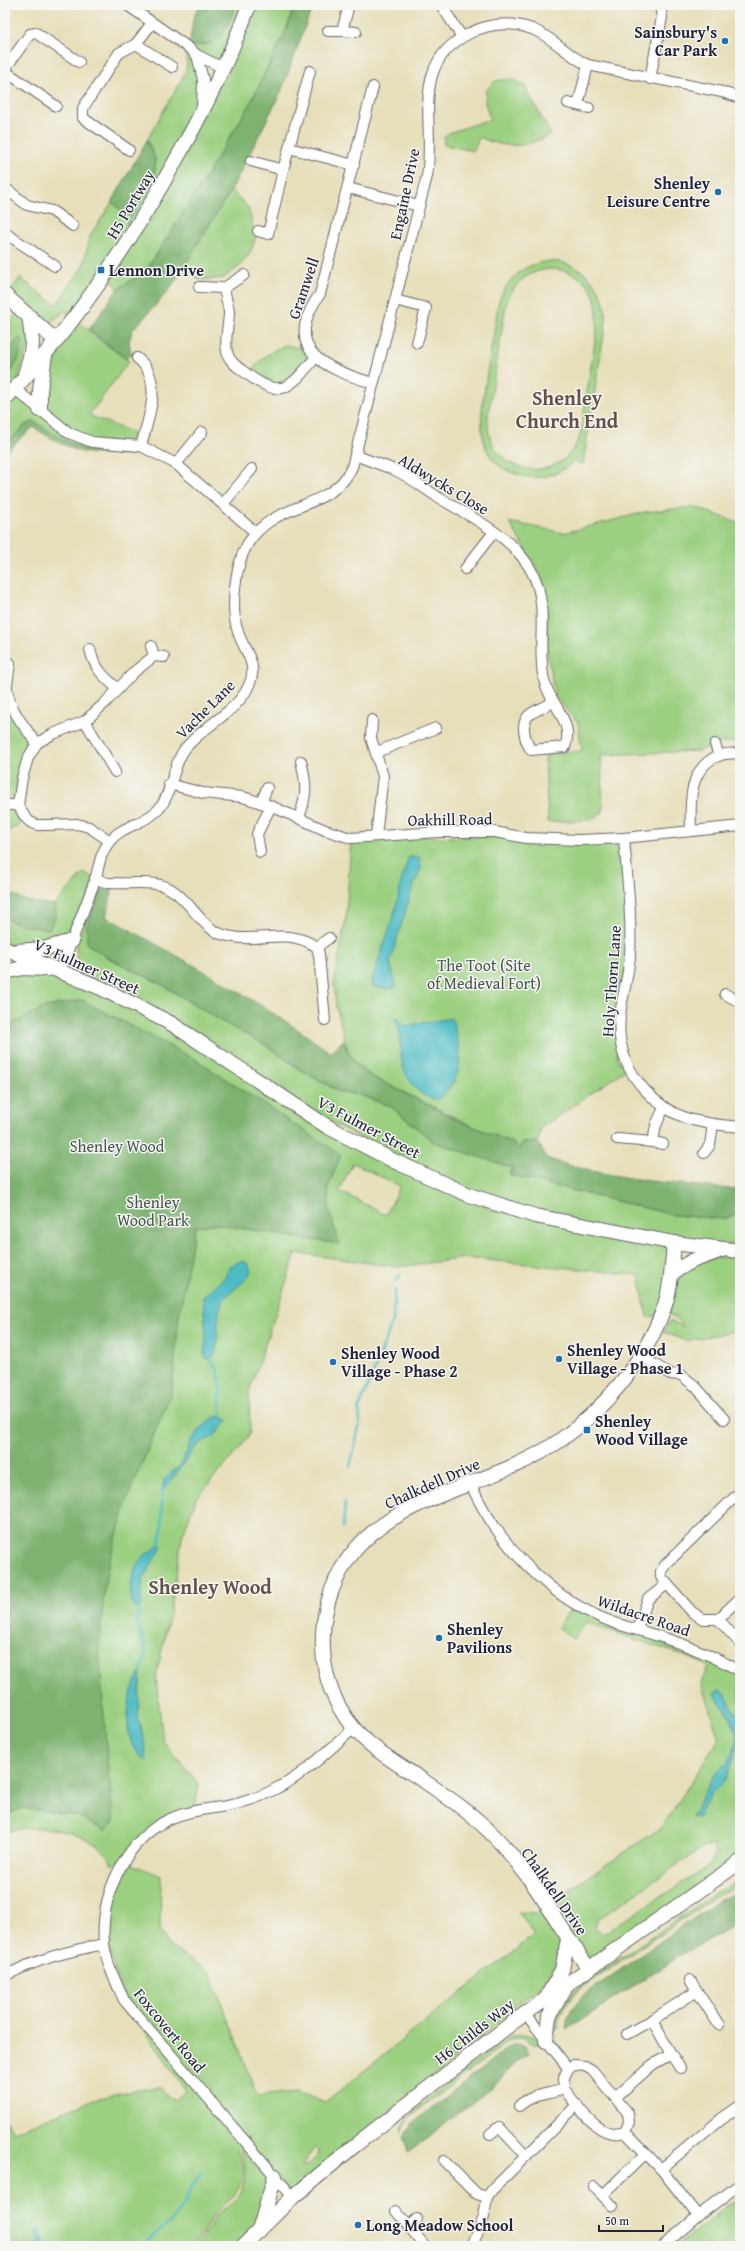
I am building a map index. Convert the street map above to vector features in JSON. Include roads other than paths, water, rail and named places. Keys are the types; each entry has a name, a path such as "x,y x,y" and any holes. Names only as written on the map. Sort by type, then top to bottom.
{"street":[{"path":"127,5 197,55 223,68"},
{"name":"H5 Portway","path":"14,389 45,355 83,307 136,230 202,112 223,68 249,5"},
{"path":"342,31 348,5"},
{"path":"441,5 462,37"},
{"path":"650,79 662,17 662,6"},
{"path":"129,150 83,118 83,108 119,53 136,44 152,23"},
{"name":"Engaine Drive","path":"256,532 275,517 327,495 339,486 347,476 355,455 419,206 430,153 427,105 429,82 438,59 462,37 472,31 494,25 517,25 534,30 578,61 588,65 650,79 722,92 740,98"},
{"path":"328,32 356,32"},
{"path":"56,106 5,70 30,34 36,33 79,62"},
{"path":"136,44 172,67"},
{"path":"197,55 203,80 202,112"},
{"path":"588,65 573,104 589,108"},
{"path":"258,231 271,235 283,170 310,71"},
{"name":"Gramwell","path":"373,87 320,294 309,309 305,320 305,334 316,357 327,367 373,383"},
{"path":"289,148 354,165"},
{"path":"251,161 283,170"},
{"path":"5,188 27,205 52,211 73,226"},
{"path":"348,188 419,206"},
{"path":"6,236 55,266"},
{"path":"199,287 224,288 244,275"},
{"path":"224,288 229,311 226,340 227,353 234,364 263,386 274,389 293,383 316,357"},
{"path":"5,295 56,341"},
{"path":"395,300 426,308 418,343"},
{"path":"29,316 33,337 31,356 14,389 69,433 92,442 141,446 176,464 256,532"},
{"path":"40,410 40,390 45,355"},
{"path":"137,358 147,368 153,389 153,400 141,446"},
{"path":"176,464 202,432"},
{"name":"Aldwycks Close","path":"355,455 394,469 494,532 519,553 528,564 537,584 541,604 540,646 543,674 547,691 552,702 567,726 568,740 565,747 531,750 525,741 524,722 527,715 536,709 546,707 552,702"},
{"path":"223,504 252,469"},
{"name":"Vache Lane","path":"60,970 95,878 102,853 110,841 124,829 148,818 159,808 183,752 203,730 236,705 246,693 252,678 252,662 238,632 234,601 240,562 247,544 256,532"},
{"name":"Aldwycks Close","path":"465,569 494,532"},
{"path":"110,841 88,827 77,824 37,825 25,817 18,805 28,758 37,743 53,734 85,721 134,672 159,657 151,646"},
{"path":"90,649 92,660 98,672 118,689"},
{"path":"10,664 7,689 11,702 22,724 37,743"},
{"path":"372,720 371,738 377,752 383,776 376,836"},
{"path":"85,721 115,772"},
{"path":"377,752 436,728"},
{"path":"715,744 719,756"},
{"path":"690,830 690,796 694,779 707,763 719,756 740,753"},
{"path":"299,818 305,800 306,783 301,761"},
{"name":"Oakhill Road","path":"169,784 203,793 243,797 266,804 326,830 351,838 438,832 495,832 548,840 624,838 740,826"},
{"path":"260,852 257,834 266,804 267,788"},
{"path":"5,805 18,805"},
{"name":"Holy Thorn Lane","path":"624,838 630,925 630,956 622,1006 620,1043 638,1082 664,1108 687,1118 713,1124 740,1127"},
{"path":"95,878 108,883 154,883 175,891 197,917 214,931 226,936 242,939 280,935 295,936 307,940 317,947 325,1020"},
{"path":"317,947 329,938"},
{"path":"9,950 43,949 72,941"},
{"name":"V3 Fulmer Street","path":"9,950 101,988 172,1024 328,1127 394,1162 470,1195 535,1216 674,1243 734,1248"},
{"path":"5,972 23,968 60,970"},
{"path":"725,994 740,1002"},
{"path":"617,1139 658,1143 656,1125 664,1108"},
{"path":"711,1148 713,1124"},
{"name":"Chalkdell Drive","path":"589,1969 529,1878 496,1838 463,1807 380,1754 353,1729 343,1715 331,1689 325,1666 322,1637 325,1614 332,1589 356,1546 389,1519 423,1502 472,1485 538,1455 560,1441 600,1406 641,1356 664,1309 672,1273 674,1243"},
{"path":"672,1273 692,1262 734,1248"},
{"path":"641,1356 670,1374 681,1375 695,1386 724,1419"},
{"name":"Wildacre Road","path":"472,1485 491,1520 534,1572 572,1602 612,1622 698,1650 740,1671"},
{"path":"740,1492 666,1564 662,1571 661,1577 692,1612 704,1619 718,1619 740,1598"},
{"path":"637,1629 648,1599 667,1584"},
{"path":"718,1619 740,1644"},
{"name":"Foxcovert Road","path":"293,2197 192,2082 124,2000 109,1965 104,1944 104,1918 107,1897 118,1869 146,1836 171,1818 199,1808 242,1803 280,1787 322,1756 353,1729"},
{"name":"H6 Childs Way","path":"243,2246 293,2197 354,2146 525,2013 740,1862"},
{"path":"545,1999 562,1970 568,1939"},
{"path":"5,1976 26,1965 60,1953 104,1944"},
{"path":"690,1980 719,2025"},
{"path":"546,2041 550,2016 567,1984"},
{"path":"627,2034 652,2020 696,1991"},
{"path":"525,2013 568,2068"},
{"path":"652,2020 680,2068"},
{"path":"616,2097 652,2065 671,2054"},
{"path":"574,2065 585,2066 592,2070 628,2113 629,2122 624,2132 618,2134 607,2134 598,2128 564,2089 563,2078 568,2068 574,2065"},
{"path":"519,2106 534,2096 552,2094 564,2089"},
{"path":"472,2246 484,2217 487,2197 577,2105"},
{"path":"661,2169 721,2119 740,2106"},
{"path":"490,2134 500,2125 526,2156"},
{"path":"624,2132 661,2169 698,2216"},
{"path":"603,2195 645,2154"},
{"path":"444,2161 477,2194 487,2197"},
{"path":"259,2231 275,2176"},
{"path":"663,2246 698,2216 740,2184"},
{"path":"594,2187 613,2206"},
{"path":"396,2211 425,2246"},
{"path":"408,2227 417,2219"}],"water":[{"path":"409,857 419,857 421,868 412,890 390,962 396,986 388,989 373,987 372,980 395,911 403,874"},
{"path":"397,1017 404,1026 452,1018 460,1052 460,1062 455,1080 438,1099 426,1096 416,1089 405,1072 402,1061 399,1031 395,1018"},
{"path":"242,1261 247,1263 251,1271 245,1280 228,1294 222,1303 218,1316 216,1350 214,1356 206,1359 204,1353 206,1337 203,1297 224,1278 231,1265"},
{"path":"216,1416 228,1420 214,1436 197,1445 165,1489 162,1489 164,1480 181,1464 191,1441 202,1427"},
{"path":"158,1544 162,1547 149,1568 143,1582 141,1589 142,1606 136,1609 131,1597 135,1568 142,1558 155,1549"},
{"path":"141,1672 138,1718 144,1741 146,1760 137,1753 132,1743 128,1718 132,1692"},
{"path":"719,1690 723,1692 733,1710 740,1715 740,1739 725,1780 712,1793 698,1816 692,1817 715,1774 727,1764 738,1739 730,1715 718,1701 715,1693"},
{"path":"39,2229 44,2246 38,2246 36,2231"}],"waterway":[{"path":"396,1282 400,1275"},
{"path":"379,1359 393,1319 395,1290"},
{"path":"210,1359 215,1365 220,1379 222,1417"},
{"path":"350,1467 360,1422 359,1408 378,1361"},
{"path":"159,1544 162,1531 162,1489"},
{"path":"343,1527 345,1502"},
{"path":"139,1609 137,1622 146,1651 141,1672"},
{"path":"143,2246 151,2236 167,2225 175,2217 194,2183 202,2172"}],"place":[{"name":"Sainsbury's Car Park","path":"725,41"},
{"name":"Shenley Leisure Centre","path":"718,192"},
{"name":"Lennon Drive","path":"101,270"},
{"name":"Shenley Wood Village - Phase 1","path":"559,1359"},
{"name":"Shenley Wood Village - Phase 2","path":"333,1362"},
{"name":"Shenley Wood Village","path":"587,1430"},
{"name":"Shenley Pavilions","path":"439,1638"},
{"name":"Long Meadow School","path":"358,2225"}],"district":[{"name":"Shenley Church End","path":"567,410"},
{"name":"Shenley Wood","path":"210,1587"}],"park label":[{"name":"The Toot (Site of Medieval Fort)","path":"484,974"},
{"name":"Shenley Wood Park","path":"153,1211"}]}
